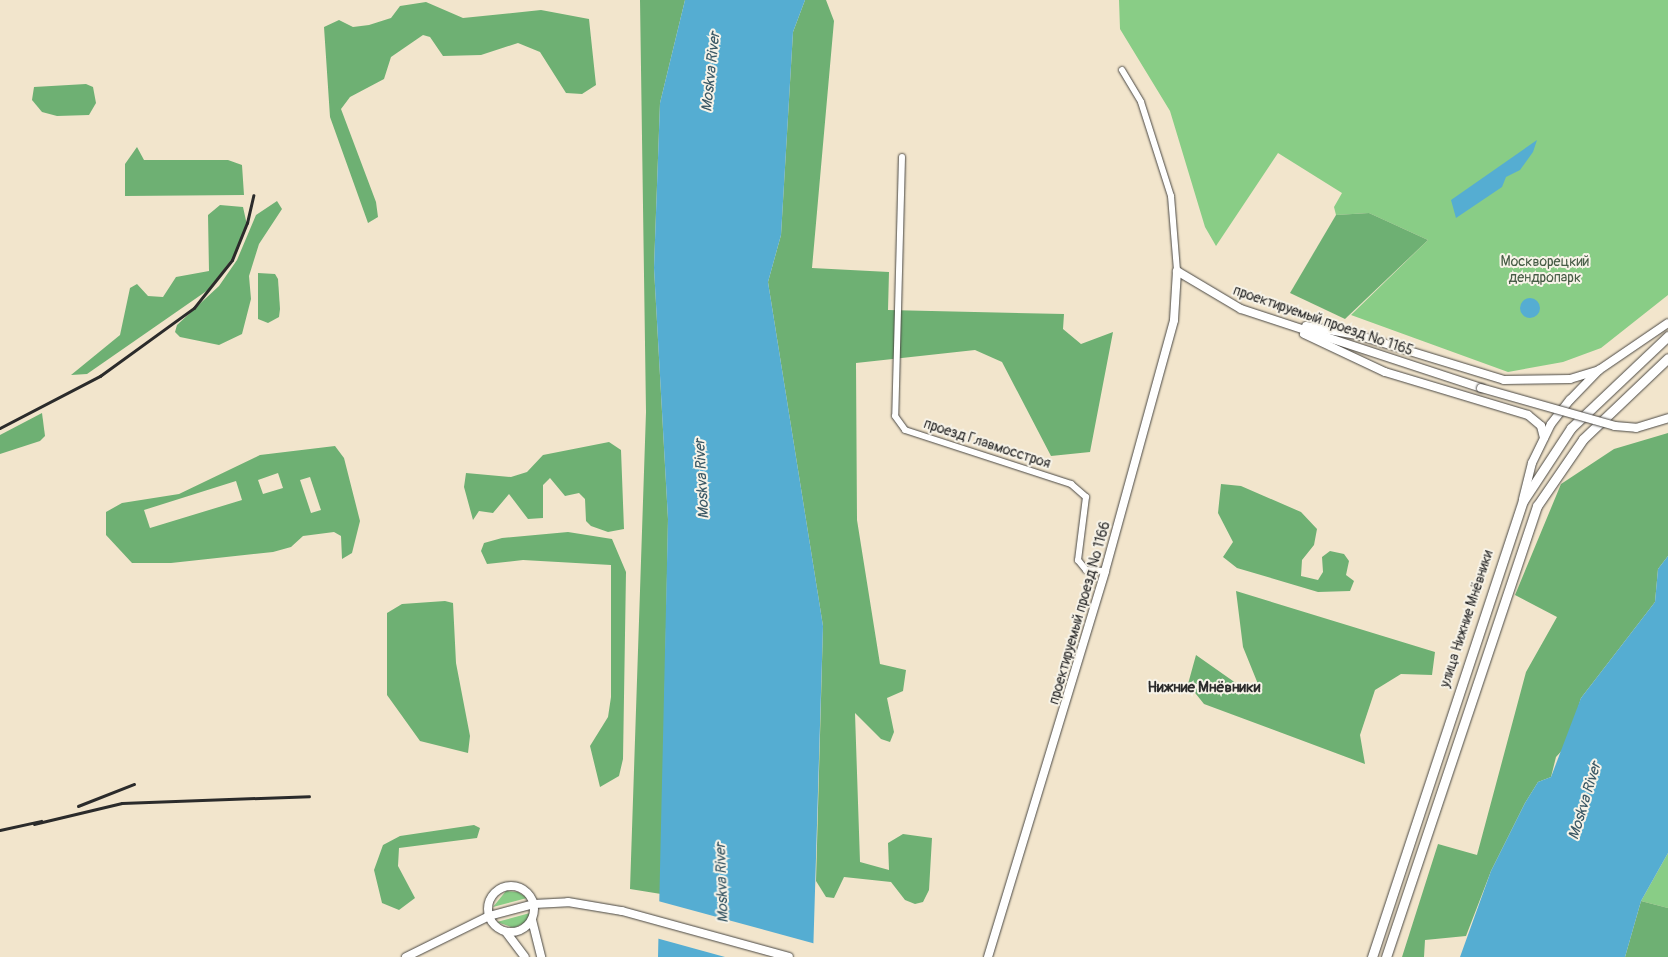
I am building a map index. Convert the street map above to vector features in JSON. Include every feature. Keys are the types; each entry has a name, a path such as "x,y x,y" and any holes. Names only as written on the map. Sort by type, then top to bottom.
{"main road":[{"name":"улица Нижние Мнёвники","path":"1372,957 1523,500 1571,428 1668,336"},
{"name":"улица Нижние Мнёвники","path":"1386,957 1524,538 1548,485 1582,438 1668,358"}],"street":[{"path":"1122,70 1141,102 1171,196 1178,271"},
{"name":"проезд Главмосстроя","path":"902,157 895,416 905,430 1071,484 1086,497 1078,560 1086,570 1105,571"},
{"name":"проектируемый проезд № 1165","path":"1178,271 1241,309 1481,388 1615,426 1636,428 1668,418"},
{"name":"проектируемый проезд № 1166","path":"988,957 1105,571 1174,320 1178,271"},
{"path":"1280,322 1357,335 1504,380 1570,379 1599,370"},
{"path":"1280,322 1385,372 1528,416 1541,426 1544,438"},
{"path":"1523,500 1532,463 1544,438 1570,400 1599,370 1668,323"},
{"path":"1433,769 1447,773"},
{"path":"489,916 490,901 505,887 526,891 534,904 532,920 541,957"},
{"path":"406,957 489,916 534,904 583,903 622,911 789,957"},
{"path":"489,916 506,932 525,957"},
{"path":"506,932 520,931 532,920"}],"green space":[{"path":"640,0 685,0 660,103 654,268 668,519 661,894 630,889 646,412"},
{"path":"805,0 826,0 834,21 812,268 889,272 888,310 1064,314 1063,329 1081,344 1113,332 1090,452 1051,456 1002,362 975,350 856,363 857,520 880,664 906,670 903,691 887,698 894,732 890,742 881,739 855,713 860,862 889,870 888,843 903,834 932,838 929,890 923,902 915,904 905,900 891,882 844,877 834,898 826,897 816,881 823,626 768,282 781,235 793,32"},
{"name":"Москворецкий дендропарк","path":"1119,0 1668,0 1668,295 1601,348 1563,362 1508,372 1351,315 1428,240 1369,213 1336,215 1334,207 1342,193 1278,153 1216,246 1205,227 1170,111 1120,29"},
{"path":"426,2 463,18 541,10 589,19 596,85 582,94 566,93 540,52 518,43 481,55 443,56 430,37 423,35 391,57 384,79 350,97 341,109 376,202 378,217 368,223 330,117 324,27 339,20 353,27 369,25 391,18 400,6"},
{"path":"86,84 93,87 96,103 89,115 57,116 42,112 32,100 34,87"},
{"path":"137,147 144,160 228,160 242,165 244,195 125,196 125,164"},
{"path":"277,201 282,209 259,244 249,276 251,299 242,334 219,345 180,337 175,332 177,325 219,286 237,260 256,215"},
{"path":"220,205 243,207 247,225 237,252 208,290 87,374 71,375 120,335 130,288 137,284 148,296 163,297 176,277 209,271 208,215"},
{"path":"1369,213 1428,240 1345,319 1290,293 1336,215"},
{"path":"258,273 275,274 278,279 279,317 268,323 258,319"},
{"path":"42,413 45,436 40,441 0,454 0,435"},
{"path":"1668,433 1668,556 1658,569 1655,602 1581,698 1567,745 1556,757 1551,777 1538,782 1525,803 1491,871 1466,936 1425,940 1424,957 1402,957 1438,844 1477,855 1526,672 1557,617 1515,595 1561,484 1614,449"},
{"path":"609,442 621,450 624,529 608,532 591,526 586,521 585,499 579,493 565,496 550,478 543,485 543,518 528,519 509,494 493,513 479,511 473,520 464,487 466,473 511,477 527,472 543,455"},
{"path":"335,446 344,458 360,521 352,553 342,559 341,536 334,532 303,536 291,547 273,552 171,563 132,563 106,535 106,512 122,503 179,494 260,455","holes":["278,473 283,488 263,494 258,480","310,477 321,510 311,513 300,480","236,481 242,500 150,528 144,510"]},
{"path":"1221,484 1241,486 1301,512 1317,529 1314,545 1302,560 1301,576 1318,580 1323,572 1322,557 1330,551 1344,554 1349,561 1346,575 1354,581 1350,591 1318,592 1237,568 1223,557 1233,542 1218,513"},
{"path":"568,532 612,539 626,572 623,759 619,776 600,787 590,746 608,717 611,697 611,565 523,560 487,564 481,551 484,543 502,538"},
{"path":"1236,591 1435,652 1432,675 1401,674 1375,690 1360,735 1365,764 1204,704 1188,684 1196,655 1250,693 1260,689 1243,647"},
{"path":"445,601 453,603 456,663 470,736 468,753 420,741 387,695 387,613 402,604"},
{"path":"474,825 480,828 477,838 399,848 398,866 415,898 399,910 382,903 374,870 383,845 400,836"},
{"path":"1668,853 1668,908 1641,901"},
{"path":"506,891 518,892 527,898 493,907"},
{"path":"1641,901 1668,908 1668,957 1625,957"},
{"path":"530,913 526,922 514,928 497,922"}],"water":[{"name":"Moskva River","path":"685,0 805,0 793,32 781,235 768,282 823,626 813,957 658,957 668,519 654,268 660,103"},
{"path":"1537,140 1533,152 1520,170 1506,177 1502,187 1456,218 1451,200"},
{"path":"1530,298 1537,301 1540,308 1537,315 1530,318 1523,315 1520,308 1523,301"},
{"name":"Moskva River","path":"1668,556 1668,853 1641,901 1625,957 1460,957 1491,871 1525,803 1538,782 1551,777 1581,698 1655,602 1658,569"}],"pier":[{"path":"658,901 816,944 816,957 725,957 656,938"}],"railway":[{"path":"0,428 100,376 194,308 232,260 247,223 253,196"},
{"path":"78,806 134,784"},
{"path":"34,824 122,803 309,796"},
{"path":"0,830 41,821"}],"district":[{"name":"Нижние Мнёвники","path":"1204,688"}]}
